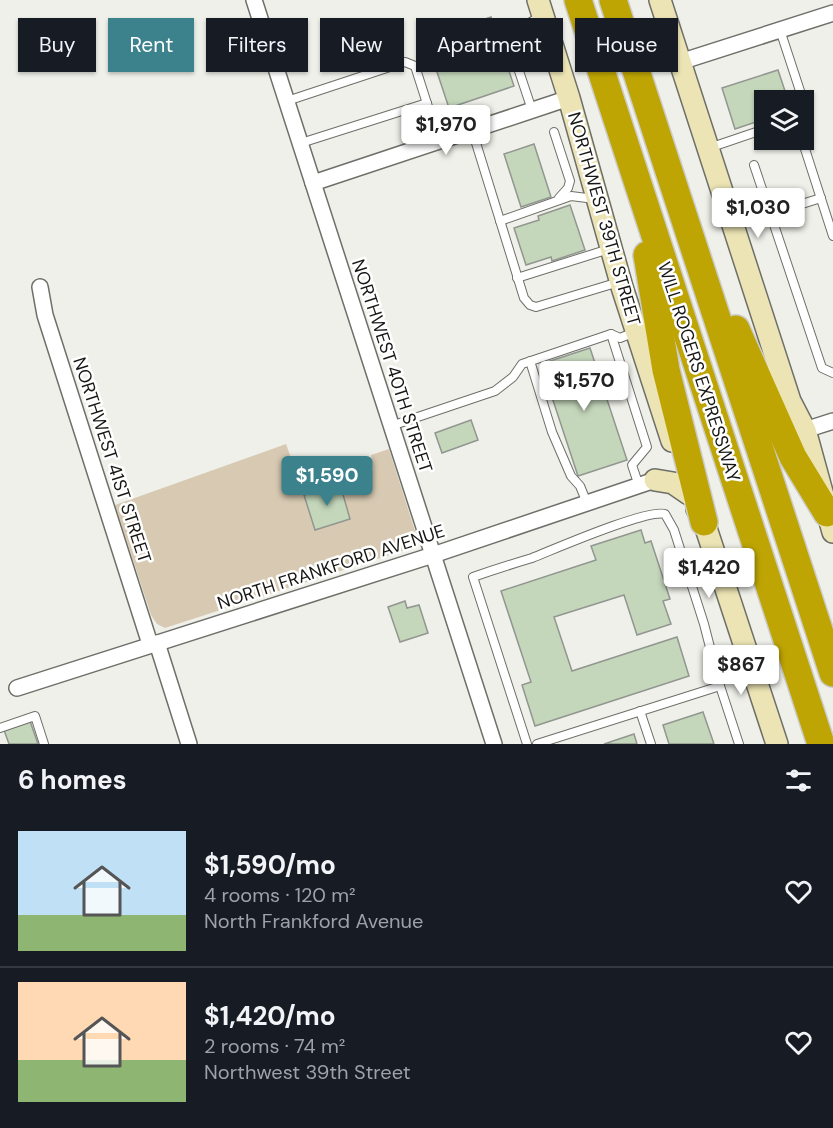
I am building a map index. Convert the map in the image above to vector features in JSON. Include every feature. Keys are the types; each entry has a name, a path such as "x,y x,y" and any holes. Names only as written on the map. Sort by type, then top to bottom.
{"highway":[{"name":"WILL ROGERS EXPRESSWAY","path":"578,0 821,744"},
{"name":"WILL ROGERS EXPRESSWAY","path":"613,0 833,673"},
{"path":"633,168 666,370 704,522"},
{"path":"682,211 793,457 830,522"}],"main road":[{"path":"660,0 790,401 805,430 830,522"},
{"name":"NORTHWEST 39TH STREET","path":"540,8 569,98 636,332 689,494 704,522 777,744"},
{"path":"647,483 674,483 689,494"}],"street":[{"name":"NORTHWEST 40TH STREET","path":"254,0 494,744"},
{"path":"680,62 833,13"},
{"path":"313,183 569,98"},
{"name":"NORTHWEST 41ST STREET","path":"40,287 45,315 153,644 189,744"},
{"path":"805,430 833,421"},
{"name":"NORTH FRANKFORD AVENUE","path":"17,688 433,555 647,483"}],"lane":[{"path":"532,110 509,41 514,31 540,8"},
{"path":"780,30 799,90"},
{"path":"287,101 405,62 415,66 439,141"},
{"path":"301,143 427,103"},
{"path":"472,130 517,278 524,298 530,305 536,307 620,282"},
{"path":"554,132 570,180 568,188 558,199"},
{"path":"708,148 754,133"},
{"path":"805,150 833,236"},
{"path":"565,164 585,157"},
{"path":"754,165 822,368 833,372"},
{"path":"500,221 558,199 576,195 597,199"},
{"path":"733,226 821,198"},
{"path":"517,278 611,249"},
{"path":"391,426 495,391 513,377 522,364 611,334 620,338 636,332"},
{"path":"611,334 647,447 632,465 647,483"},
{"path":"530,361 552,432 571,476 580,486 587,503"},
{"path":"527,744 473,577 656,513 665,514 674,530 739,744"},
{"path":"537,744 720,686"},
{"path":"640,711 651,744"},
{"path":"0,728 35,716 44,744"}],"shaded area":[{"path":"286,444 297,475 304,476 310,491 373,470 371,455 389,449 415,531 411,548 165,628 157,624 151,615 115,505"}],"building":[{"path":"778,70 785,90 754,90 754,123 735,129 722,88"},
{"path":"437,72 509,72 514,86 449,108"},
{"path":"534,144 551,197 521,207 504,154"},
{"path":"570,205 585,250 552,261 551,257 526,265 514,228 539,220 538,216"},
{"path":"590,348 627,460 578,476 541,364"},
{"path":"471,420 478,440 442,453 435,433"},
{"path":"340,484 350,519 315,530 304,495"},
{"path":"641,530 645,543 651,541 670,599 663,601 671,624 637,635 624,595 554,617 572,671 677,637 689,676 535,726 522,685 531,682 501,591 596,560 591,546"},
{"path":"405,601 407,608 419,605 428,633 400,642 388,607"},
{"path":"703,712 714,744 669,744 663,725"},
{"path":"30,721 38,744 9,744 4,730"},
{"path":"634,734 637,744 604,744"}]}
